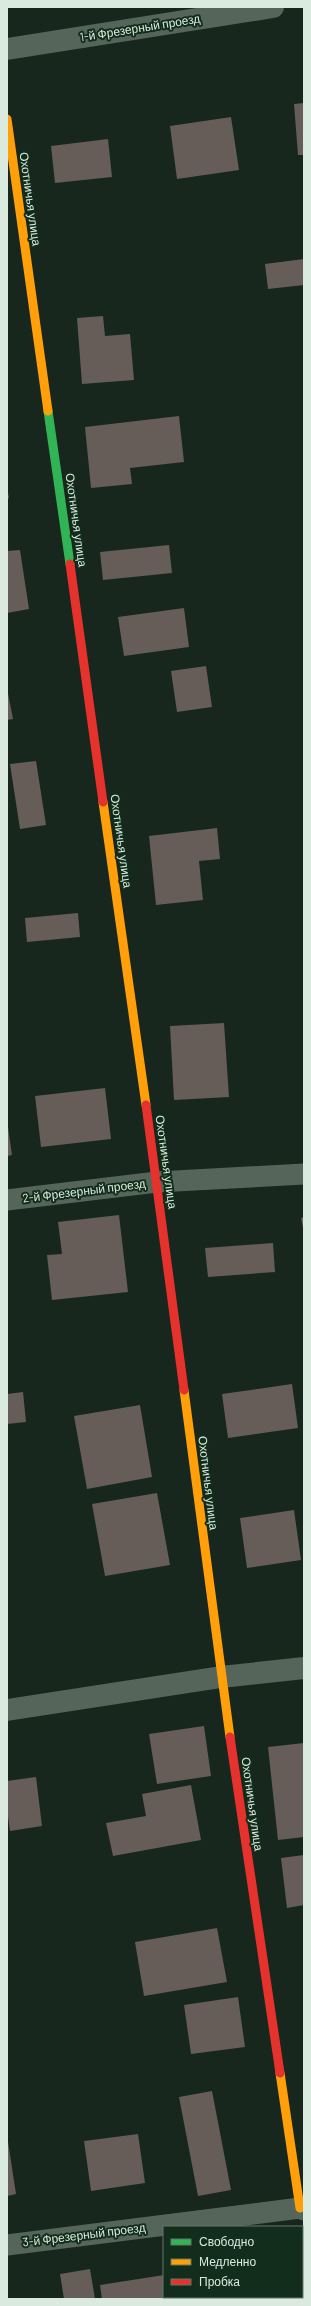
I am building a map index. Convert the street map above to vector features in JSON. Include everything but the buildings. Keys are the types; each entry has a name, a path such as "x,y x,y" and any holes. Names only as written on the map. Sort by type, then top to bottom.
{"street":[{"name":"1-й Фрезерный проезд","path":"7,49 273,7"},
{"name":"Охотничья улица","path":"7,119 157,1182 220,1677 302,2209"},
{"path":"7,1710 220,1677 304,1668"}],"lane":[{"name":"2-й Фрезерный проезд","path":"7,1200 157,1182 304,1174"},
{"name":"3-й Фрезерный проезд","path":"7,2245 302,2209"}],"traffic: fast":[{"path":"48,411 70,564"}],"traffic: slow":[{"path":"7,119 48,411"},
{"path":"103,802 146,1105"},
{"path":"184,1390 230,1737"},
{"path":"280,2073 300,2208"}],"traffic: jam":[{"path":"70,564 103,802"},
{"path":"146,1105 184,1390"},
{"path":"230,1737 280,2073"}]}
